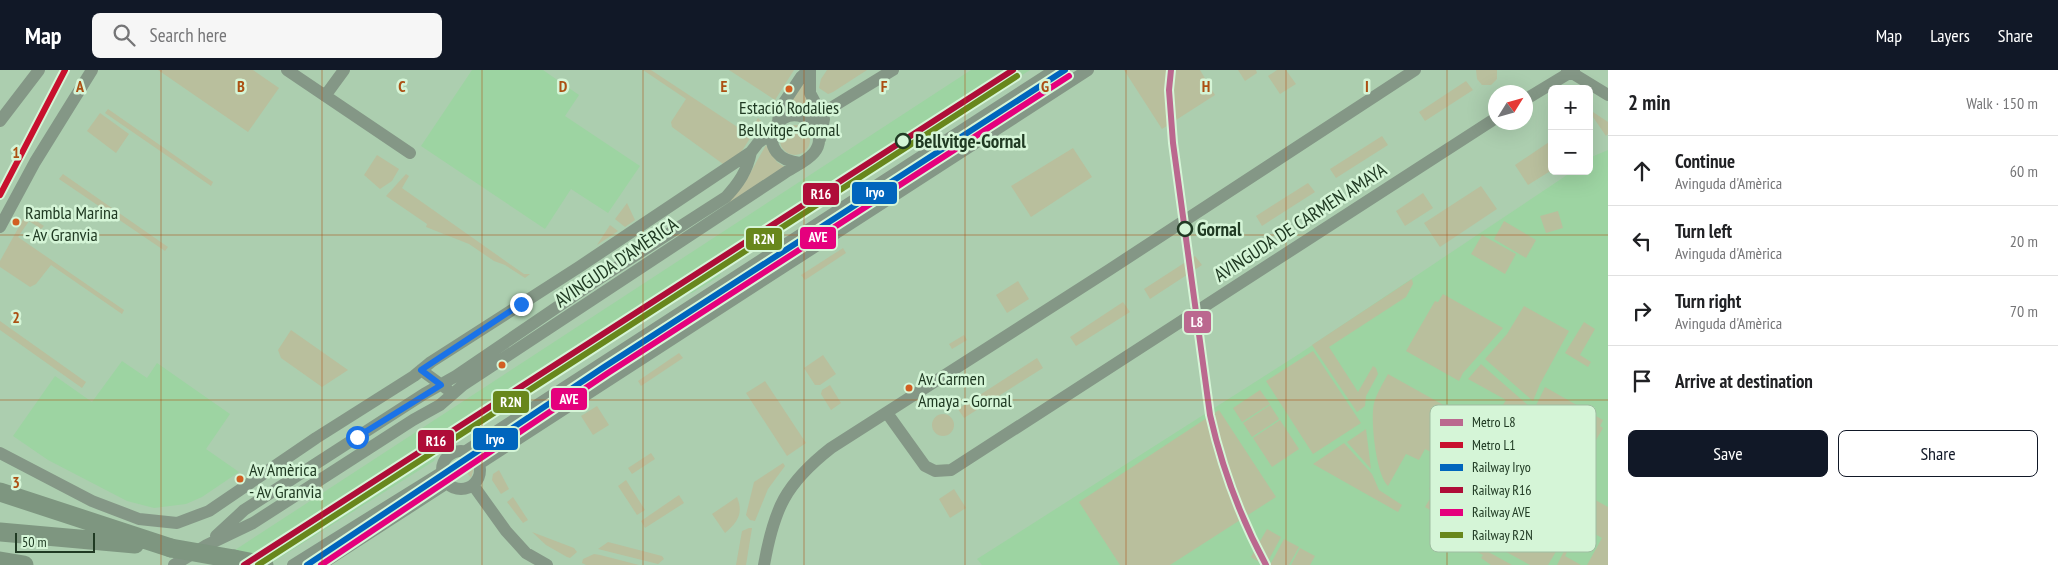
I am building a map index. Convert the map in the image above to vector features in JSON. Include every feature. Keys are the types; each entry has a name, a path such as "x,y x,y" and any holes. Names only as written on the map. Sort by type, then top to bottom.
{"highway":[{"path":"0,492 172,556"},
{"path":"0,532 172,556 264,565"},
{"path":"0,562 24,565"}],"street":[{"path":"0,121 38,70"},
{"path":"0,227 35,162 91,70"},
{"path":"287,70 410,153"},
{"path":"325,96 344,70"},
{"path":"810,70 809,88 823,119 850,97 893,70"},
{"path":"800,163 784,160 778,155 771,140 781,107 801,77 810,70"},
{"path":"466,451 1055,70"},
{"path":"479,464 1088,70"},
{"path":"764,565 770,529 784,498 794,482 808,466 831,448 1415,70"},
{"path":"1533,95 1570,71 1608,95"},
{"path":"812,98 828,104 850,97"},
{"name":"AVINGUDA D'AMÈRICA","path":"2,457 92,501 139,519 178,523 209,511 648,222 751,152 775,127 792,116 823,119 818,147 814,154 452,392 426,414 412,420"},
{"path":"806,118 815,126 820,139"},
{"name":"AVINGUDA DE CARMEN AMAYA","path":"887,412 925,466 935,471 951,470 1488,123"},
{"path":"950,139 949,146 954,151 961,152"},
{"name":"AVINGUDA D'AMÈRICA","path":"207,545 244,510 424,394 441,385 726,197 740,181 748,166 751,152"},
{"path":"924,156 929,160 930,165 926,174"},
{"path":"421,370 452,392"},
{"name":"AVINGUDA D'AMÈRICA","path":"172,556 207,545 253,523 412,420 431,405 441,385"},
{"path":"302,449 320,461 329,473"},
{"path":"459,450 466,451 476,458 479,464 479,476 473,485 461,490 454,488 444,478 441,466 449,454 459,450"},
{"path":"293,565 444,478"},
{"path":"320,565 444,478"},
{"path":"473,485 506,531 526,553 547,565"}],"shaded area":[{"path":"158,70 253,70 279,88 248,132"},
{"path":"472,70 543,70 579,95 565,116 640,166 608,213 571,189 545,229 421,146"},
{"path":"643,70 651,70 748,134 758,118 761,121 740,154 723,164 672,127 671,122 686,99"},
{"path":"729,70 794,70 775,100"},
{"path":"827,70 867,70 828,94 819,88 821,79"},
{"path":"971,70 1030,70 721,270 720,276 692,293 682,294 499,414 496,414 438,451 434,461 268,565 212,565"},
{"path":"1124,70 1200,70 1215,95 1162,129"},
{"path":"1238,70 1256,70 1257,73 1245,81"},
{"path":"1277,70 1286,70 1296,84 1280,94 1268,76"},
{"path":"1476,70 1497,70 1497,79 1491,85 1482,85 1477,79"},
{"path":"803,81 815,116 799,109 786,111 787,105"},
{"path":"1466,81 1473,90 1425,121 1419,112"},
{"path":"108,109 213,182 211,186 105,113"},
{"path":"1593,112 1608,122 1608,134 1606,136 1593,117"},
{"path":"100,113 129,134 116,153 87,131"},
{"path":"795,125 806,129 810,140 806,151 795,155 784,151 780,140 784,129"},
{"path":"1382,136 1388,145 1336,178 1330,169"},
{"path":"1548,143 1548,172 1528,185 1515,165"},
{"path":"766,145 777,162 785,167 724,208 744,184"},
{"path":"1073,148 1092,177 1031,217 1011,186"},
{"path":"1608,150 1608,565 982,565 977,559 1299,354 1567,175 1593,175 1593,156"},
{"path":"377,155 399,169 392,181 380,189 364,175"},
{"path":"63,174 168,247 165,251 59,179"},
{"path":"406,174 409,176 402,188 524,274 530,274 525,278 505,265 494,261 469,244 426,227 427,224 386,196"},
{"path":"1308,183 1315,192 1262,226 1256,216"},
{"path":"1481,186 1497,209 1440,247 1424,223"},
{"path":"1423,193 1433,208 1405,226 1396,211"},
{"path":"627,203 635,220 625,227 615,219"},
{"path":"1558,211 1563,228 1546,233 1540,216"},
{"path":"26,214 44,226 41,229 29,221 18,237 124,310 122,314 51,265 36,284 30,287 0,267 0,261"},
{"path":"1504,221 1536,240 1526,258 1494,239"},
{"path":"610,225 618,231 597,245"},
{"path":"1482,235 1516,254 1505,274 1471,254"},
{"path":"843,248 846,253 805,280 801,275"},
{"path":"1195,256 1202,265 1150,299 1144,289"},
{"path":"1412,279 1413,284 1406,297 1329,347 1358,392 1373,366 1376,368 1378,374 1366,396 1365,406 1357,412 1312,345"},
{"path":"1018,281 1029,299 1007,313 996,295"},
{"path":"1443,294 1503,328 1463,373 1459,381 1406,351 1435,301 1438,302"},
{"path":"1123,302 1130,312 1076,346 1070,337"},
{"path":"1524,306 1569,331 1540,384 1533,401 1485,359 1507,334"},
{"path":"0,321 86,382 82,388 0,330"},
{"path":"1584,322 1595,329 1580,355 1591,362 1588,367 1565,353"},
{"path":"291,330 348,370 322,387 281,358 278,350"},
{"path":"964,335 967,340 952,349 949,344"},
{"path":"1313,351 1361,423 1313,454 1266,381"},
{"path":"679,353 683,358 641,386 638,381"},
{"path":"823,355 836,374 820,385 815,385 804,368"},
{"path":"1037,358 1043,368 964,418 958,409"},
{"path":"122,361 147,378 157,363 230,414 206,449 239,472 202,497 186,504 154,508 127,501 48,460 13,436 55,376 92,402"},
{"path":"1481,364 1528,405 1503,405 1506,400 1468,379"},
{"path":"1388,374 1443,405 1430,405 1430,452 1425,449 1419,460 1406,454 1388,486 1380,471 1375,446 1373,411 1378,392"},
{"path":"765,381 806,443 787,456 746,393"},
{"path":"830,385 841,403 831,410 821,394 822,390"},
{"path":"1545,387 1577,405 1536,405"},
{"path":"1260,390 1270,404 1242,422 1233,408"},
{"path":"1270,405 1279,419 1252,437 1243,423"},
{"path":"597,406 609,425 593,435 581,416"},
{"path":"1219,410 1276,497 1170,565 1120,565 1079,502"},
{"path":"939,414 947,414 954,421 954,429 947,436 939,436 932,429 932,421"},
{"path":"1596,416 1603,420 1600,426 1603,428 1596,440"},
{"path":"1280,420 1299,449 1272,467 1253,438"},
{"path":"1366,429 1371,469 1347,442"},
{"path":"1344,443 1372,474 1379,490 1402,505 1398,512 1313,464"},
{"path":"651,453 655,459 632,474 628,468"},
{"path":"463,457 471,461 474,468 471,478 462,466"},
{"path":"783,463 785,466 768,489 755,521 750,520 746,515 754,482"},
{"path":"499,470 509,489 501,494 492,480 493,474"},
{"path":"626,480 645,510 637,515 618,486"},
{"path":"954,489 966,508 950,518 939,499"},
{"path":"679,495 684,503 645,528 641,521"},
{"path":"513,497 528,520 523,523 507,502"},
{"path":"737,497 740,508 738,518 725,533 712,514"},
{"path":"1430,499 1430,510 1425,507"},
{"path":"1596,500 1608,507 1608,565 1587,565 1596,552 1602,538 1596,535"},
{"path":"752,528 746,565 736,565 742,531"},
{"path":"1267,529 1281,537 1266,565 1264,565 1251,557"},
{"path":"532,532 574,548 577,552 570,558 567,557 546,545"},
{"path":"1284,539 1299,547 1289,565 1270,565"},
{"path":"608,542 662,556 664,559 658,564 598,549"},
{"path":"1300,548 1315,556 1310,565 1291,565"},
{"path":"1478,552 1488,552 1512,565 1491,565 1481,558 1483,555"},
{"path":"1506,552 1556,552 1548,565 1530,565"},
{"path":"1564,552 1567,552 1565,556 1581,565 1557,565"},
{"path":"594,554 639,565 586,565 582,563 583,559"}],"metro line":[{"name":"L1","path":"0,195 65,70"},
{"name":"L8","path":"1171,70 1169,90 1173,143 1210,415 1220,454 1233,492 1248,529 1266,565"}],"rail line":[{"name":"R16","path":"244,565 1013,70"},
{"name":"Iryo","path":"307,565 604,367 1065,70"},
{"name":"R2N","path":"258,565 1017,76"},
{"name":"AVE","path":"321,565 608,373 1069,76"}],"place":[{"name":"Estació Rodalies Bellvitge-Gornal","path":"789,89"},
{"name":"Bellvitge-Gornal","path":"903,141"},
{"name":"Rambla Marina - Av Granvia","path":"16,222"},
{"name":"Gornal","path":"1185,229"},
{"name":"Av. Carmen Amaya - Gornal","path":"909,388"},
{"name":"Av Amèrica - Av Granvia","path":"240,479"}],"route":[{"path":"357,437 441,385 421,370 521,304"}]}
